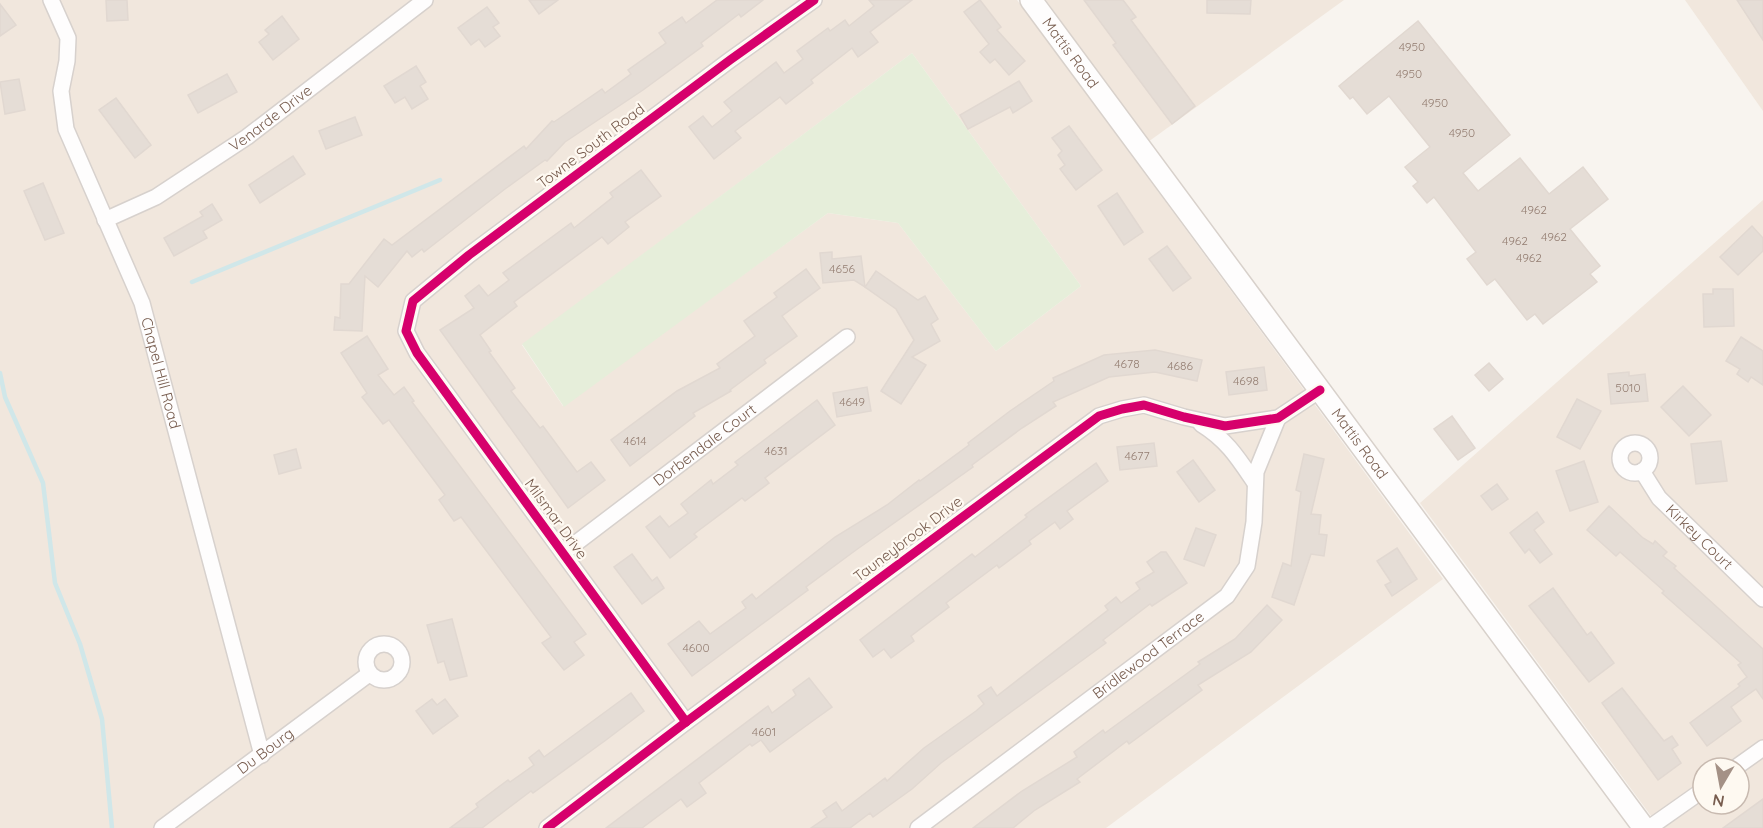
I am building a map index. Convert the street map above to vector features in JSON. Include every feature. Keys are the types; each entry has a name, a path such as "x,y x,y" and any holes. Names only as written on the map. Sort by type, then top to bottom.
{"main road":[{"name":"Mattis Road","path":"1031,0 1644,828"}],"street":[{"name":"Chapel Hill Road","path":"51,0 68,38 67,61 61,91 66,129 142,303 262,755"},
{"name":"Venarde Drive","path":"105,220 156,197 247,137 425,0"},
{"name":"Towne South Road","path":"406,330 413,301 469,255 814,0"},
{"name":"Milsmar Drive","path":"406,330 417,353 686,722"},
{"name":"Dorbendale Court","path":"563,553 847,337"},
{"name":"Tauneybrook Drive","path":"547,828 686,722 1099,416 1144,405 1225,426 1278,418 1320,390"},
{"name":"Bridlewood Terrace","path":"918,828 1227,596 1247,566 1254,522 1256,472 1278,418"},
{"name":"Tauneybrook Drive","path":"1195,420 1230,446 1255,483"},
{"name":"Kirkey Court","path":"1642,471 1659,498 1763,599"},
{"name":"Du Bourg","path":"162,828 369,674"},
{"path":"1649,828 1691,798"}],"shaded area":[{"path":"0,0 1017,0 1443,579 1106,828 0,828","holes":["912,53 1081,286 996,351 898,223 828,213 563,406 522,345"]},
{"path":"1046,0 1344,0 1148,142"},
{"path":"1685,0 1763,0 1763,111"},
{"path":"1763,200 1763,828 1660,828 1420,503"}],"green space":[{"path":"912,53 1081,286 996,351 898,223 828,213 564,407 522,344"}],"building":[{"path":"106,0 127,0 128,20 107,21"},
{"path":"529,0 558,0 539,14"},
{"path":"717,0 763,0 741,17 739,14 701,43 703,46 643,90 565,142 547,161 545,160 505,189 424,252 422,249 412,257 407,251 378,287 365,276 362,331 334,330 335,317 340,318 341,284 349,284 384,239 392,245 524,146 526,149 552,121 554,122 602,89 605,93 631,74 628,70 666,43 659,33 682,17 686,23"},
{"path":"869,0 912,0 870,32 878,42 858,57 852,48 811,80 813,83 786,104 780,97 735,131 741,138 714,159 689,127 703,116 712,127 732,111 724,102 776,62 784,73 803,59 797,51 828,28 830,31 845,20 849,26 874,6"},
{"path":"980,0 1001,27 997,30 1025,61 1009,75 995,59 990,63 980,52 989,44 964,12"},
{"path":"1084,0 1123,0 1136,17 1131,20 1195,106 1172,124 1113,45 1116,43"},
{"path":"1207,0 1251,0 1250,14 1207,13"},
{"path":"1737,0 1763,0 1763,40"},
{"path":"0,4 16,25 0,36"},
{"path":"487,7 499,23 493,27 500,36 485,47 479,39 471,45 458,28"},
{"path":"282,16 299,39 273,60 259,42 269,34 265,30"},
{"path":"1418,21 1510,135 1463,173 1478,191 1520,158 1549,194 1583,167 1608,199 1570,229 1600,266 1590,274 1597,282 1543,324 1535,314 1527,320 1495,279 1487,285 1467,259 1476,252 1434,197 1427,203 1413,186 1418,182 1405,167 1430,147 1389,96 1367,114 1353,97 1350,99 1339,86"},
{"path":"416,66 426,82 420,86 428,99 412,109 405,97 395,103 384,86"},
{"path":"227,74 237,92 198,113 188,95"},
{"path":"19,79 25,110 5,114 0,82"},
{"path":"1019,81 1032,101 1013,113 1010,107 968,129 960,115"},
{"path":"116,98 151,145 135,158 99,110"},
{"path":"355,117 362,135 326,149 319,131"},
{"path":"1069,126 1102,170 1076,190 1060,169 1065,165 1058,155 1062,151 1052,138"},
{"path":"293,156 305,174 260,203 249,185"},
{"path":"641,170 661,196 625,222 629,227 608,244 602,237 514,302 517,306 480,335 491,351 489,352 515,388 511,391 540,428 543,426 577,472 591,462 605,480 568,508 440,330 474,308 465,296 479,285 488,296 509,280 503,273 571,223 574,228 613,197 610,193"},
{"path":"43,183 64,233 45,240 24,191"},
{"path":"1117,193 1143,232 1124,245 1098,206"},
{"path":"212,204 222,220 203,231 207,238 174,256 164,238 203,216 200,212"},
{"path":"1752,226 1763,238 1763,251 1738,275 1720,257"},
{"path":"1167,246 1191,278 1173,291 1149,259"},
{"path":"832,252 832,259 861,256 865,287 854,280 823,283 820,253"},
{"path":"806,269 820,288 782,316 797,336 764,360 766,363 731,391 693,413 695,416 630,466 611,440 677,391 720,368 717,364 755,336 744,321 777,297 774,293"},
{"path":"876,271 918,300 925,296 938,319 931,324 940,341 912,357 926,365 901,404 881,391 914,340 896,309 865,287"},
{"path":"1713,289 1733,289 1734,326 1704,327 1703,294 1713,294"},
{"path":"367,336 388,369 378,375 394,395 404,387 414,401 412,402 586,634 574,642 584,655 564,670 542,643 551,637 461,517 454,521 439,500 445,495 389,420 383,424 362,397 367,393 341,353"},
{"path":"1741,337 1763,351 1763,385 1751,377 1748,382 1737,374 1740,369 1726,361"},
{"path":"1155,350 1202,360 1197,381 1155,372 1109,377 1053,402 1056,406 1022,428 972,465 973,467 806,587 808,590 692,676 668,644 699,621 710,634 746,608 742,602 752,594 756,599 835,537 887,505 969,445 968,443 1010,411 1054,381 1053,378 1104,355"},
{"path":"1489,363 1503,379 1489,391 1475,375"},
{"path":"1264,367 1267,390 1229,395 1226,372"},
{"path":"1629,372 1629,376 1645,374 1648,401 1611,404 1608,374"},
{"path":"1683,386 1711,415 1689,436 1661,407"},
{"path":"867,387 871,411 837,417 833,393"},
{"path":"1577,399 1601,411 1580,449 1557,437"},
{"path":"817,400 835,425 765,478 769,483 745,501 742,498 694,534 697,537 670,558 646,527 660,516 669,527 688,513 681,504 711,480 713,484 738,465 735,462"},
{"path":"1452,416 1475,448 1458,460 1434,429"},
{"path":"1721,441 1727,481 1696,484 1691,444"},
{"path":"1154,443 1157,466 1120,470 1117,447"},
{"path":"296,449 301,468 279,474 274,455"},
{"path":"1304,454 1324,459 1311,514 1321,515 1319,534 1327,535 1324,556 1311,554 1294,605 1272,597 1283,563 1291,566 1301,492 1296,490"},
{"path":"1193,460 1215,490 1199,502 1177,472"},
{"path":"1584,461 1598,502 1570,511 1556,471"},
{"path":"1096,463 1108,481 1067,511 1073,519 1060,529 1055,522 1029,541 1031,544 999,568 997,565 946,603 949,607 911,636 914,641 891,658 884,649 873,657 860,640 972,554 975,557 1027,517 1025,515"},
{"path":"1497,484 1508,499 1492,510 1481,496"},
{"path":"1609,506 1643,538 1653,544 1655,541 1667,552 1663,556 1676,566 1674,568 1763,649 1763,699 1756,689 1731,707 1741,721 1707,746 1690,723 1740,686 1738,684 1747,677 1738,665 1741,663 1662,593 1664,591 1620,552 1616,556 1587,530"},
{"path":"1537,512 1544,522 1534,530 1552,554 1540,563 1529,549 1525,553 1510,533"},
{"path":"1196,528 1216,535 1204,566 1184,559"},
{"path":"1397,548 1417,579 1392,596 1385,585 1391,582 1377,561"},
{"path":"1161,552 1166,552 1187,583 1152,606 1150,604 1103,640 1106,643 941,763 912,789 873,817 870,813 850,828 811,828 827,817 823,811 836,802 842,811 885,778 887,781 924,748 976,711 984,704 978,696 991,687 997,696 1108,610 1105,606 1116,597 1121,603 1140,589 1136,583 1154,572 1147,562"},
{"path":"632,554 652,581 657,577 664,588 642,604 614,567"},
{"path":"1553,588 1587,635 1591,632 1614,663 1589,682 1529,606"},
{"path":"1267,605 1282,620 1251,652 1198,685 1202,690 1129,744 1127,741 1077,779 1080,782 1035,810 1013,828 973,828 1022,791 1077,757 1074,752 1103,730 1105,733 1200,664 1198,662 1235,639"},
{"path":"452,619 467,676 450,680 444,661 438,663 427,625"},
{"path":"809,678 832,707 770,752 761,740 752,746 750,744 699,783 706,793 687,807 681,799 642,828 606,828 768,706 772,713 796,695 793,690"},
{"path":"1622,688 1664,741 1672,736 1678,745 1672,749 1681,763 1658,780 1602,703"},
{"path":"631,693 644,711 606,740 533,793 531,791 482,828 450,828 478,807 476,804 508,780 510,782 534,765 529,758 539,750 544,757"},
{"path":"432,699 437,705 445,699 458,716 433,734 416,711"},
{"path":"1763,799 1763,828 1723,828 1740,816 1751,816 1751,808"}],"waterway":[{"path":"192,282 440,180"},
{"path":"0,373 5,397 43,483 55,583 80,644 102,719 112,828"}],"cycle path":[{"path":"686,722 417,353 406,331 413,301 469,255 814,0"},
{"path":"547,828 686,722 1099,416 1144,405 1225,426 1278,418 1320,390"}]}
